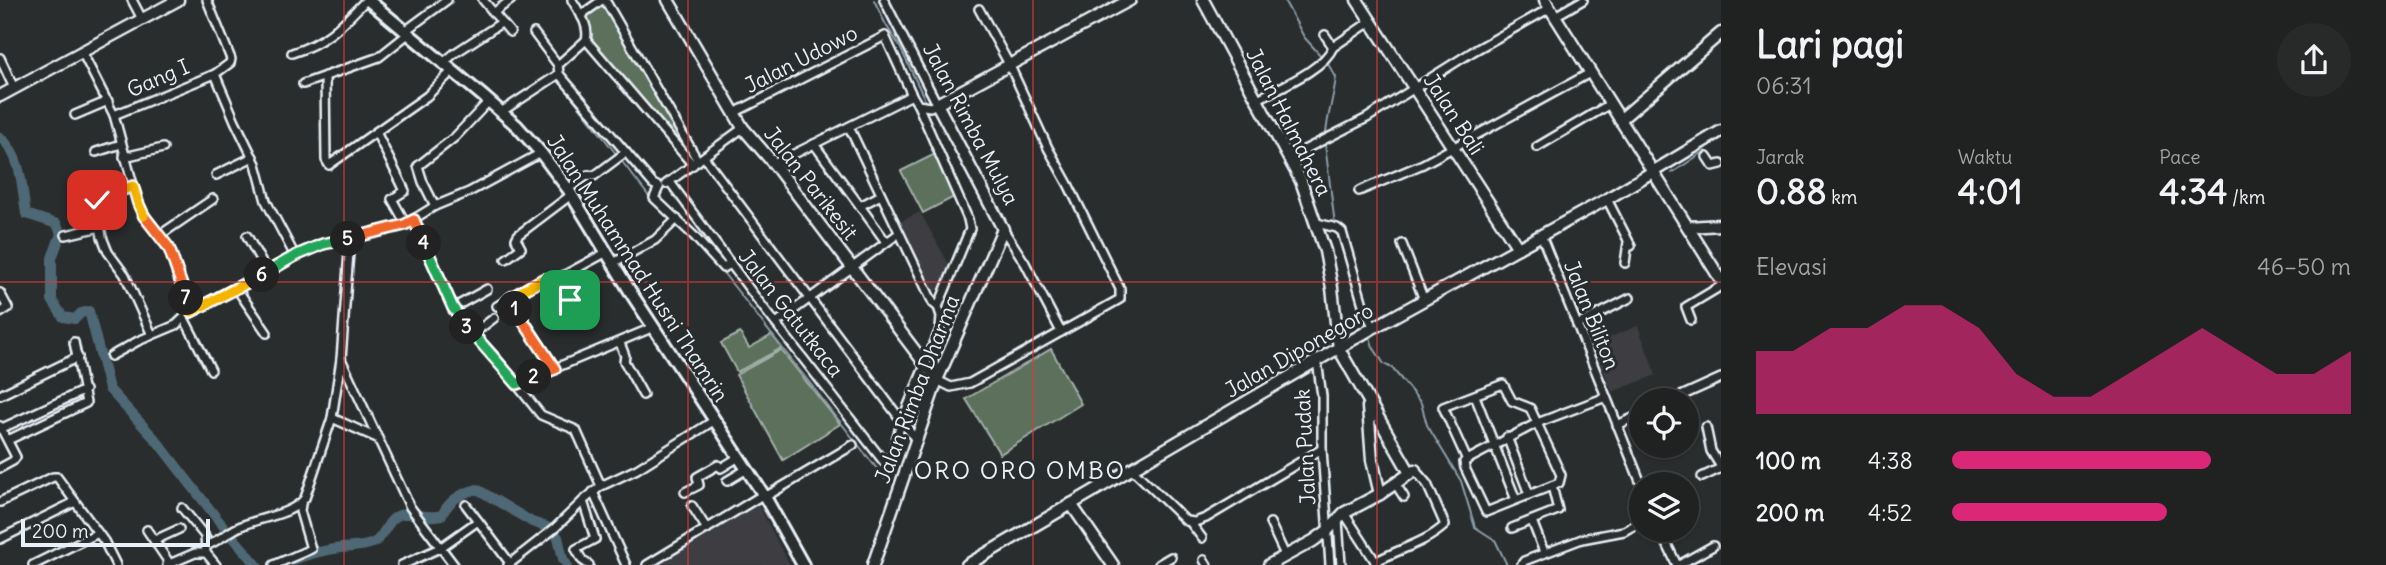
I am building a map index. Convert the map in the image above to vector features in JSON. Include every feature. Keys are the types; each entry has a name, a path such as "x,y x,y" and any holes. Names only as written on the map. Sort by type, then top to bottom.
{"highway":[{"name":"Jalan Muhammad Husni Thamrin","path":"367,0 501,111 541,153 570,192 747,469 803,565"}],"main road":[{"path":"0,96 178,0"},
{"name":"Jalan Parikesit","path":"668,0 743,128 774,164 937,380"},
{"path":"937,104 1130,0"},
{"name":"Jalan Halmahera","path":"1203,0 1290,157 1317,223 1332,288 1339,349"},
{"name":"Jalan Bali","path":"1357,0 1518,248"},
{"path":"1550,8 1721,280"},
{"path":"1620,120 1721,33"},
{"name":"Jalan Rimba Mulya","path":"937,104 1003,229"},
{"name":"Jalan Diponegoro","path":"969,564 1369,331 1607,199 1721,131"},
{"path":"1688,228 1721,225"},
{"name":"Jalan Rimba Dharma","path":"873,565 937,380 1003,229"},
{"path":"1269,565 1327,531 1341,517 1413,471 1368,403 1339,349"},
{"path":"1368,403 1372,460 1380,494"},
{"path":"1071,504 1113,565"}],"street":[{"path":"132,0 142,19"},
{"path":"207,0 231,59 230,63 215,74 253,157 266,201 295,256"},
{"path":"292,53 326,39 367,0"},
{"path":"303,84 379,57 447,0"},
{"path":"482,0 510,32"},
{"path":"493,13 511,0"},
{"path":"558,65 586,40 588,31 572,0"},
{"path":"582,17 585,12 604,0 698,161"},
{"name":"Jalan Rimba Mulya","path":"884,0 937,104"},
{"path":"1290,157 1367,118 1414,87 1550,8 1583,0"},
{"path":"937,380 951,387 970,383 1120,299 1120,289 979,9"},
{"path":"1258,99 1324,60 1333,47 1371,20"},
{"path":"443,63 501,23"},
{"path":"534,33 558,65 559,74 656,188"},
{"path":"1325,35 1333,47"},
{"name":"Jalan Udowo","path":"734,113 884,36 912,95"},
{"path":"586,40 698,161 809,298 916,440"},
{"path":"82,52 114,115 142,212 171,254 191,312"},
{"path":"0,58 14,88"},
{"path":"325,76 327,163 334,163 426,96 452,71"},
{"path":"1359,191 1423,164 1591,73"},
{"name":"Gang I","path":"114,115 215,74"},
{"path":"501,111 559,74"},
{"path":"774,164 912,95 968,219 970,229 938,307"},
{"path":"75,115 108,101"},
{"path":"435,206 418,166 455,137 489,101"},
{"path":"918,105 930,107 937,104"},
{"path":"1537,148 1610,104"},
{"path":"849,127 898,234 941,317 940,329 902,420"},
{"path":"656,188 670,182 743,128"},
{"path":"376,132 405,191 392,199 405,224"},
{"path":"96,152 121,144"},
{"path":"814,144 886,242"},
{"path":"124,157 163,148"},
{"path":"506,260 521,248 516,239 518,235 588,175 594,176 626,152"},
{"path":"111,356 176,326 191,312 295,256 323,244 405,224 541,153"},
{"path":"216,174 253,157"},
{"path":"1707,157 1713,166 1721,164"},
{"name":"Jalan Gatutkaca","path":"670,182 887,464 890,463 902,420"},
{"path":"133,186 97,200 100,227 108,252 125,275 152,335"},
{"path":"656,188 654,198 675,221 723,268 731,264"},
{"path":"860,206 881,195"},
{"path":"160,235 213,199"},
{"path":"1607,199 1630,244 1625,263"},
{"path":"414,220 453,308 541,415 576,430 601,486"},
{"path":"613,263 655,240 675,221"},
{"path":"1317,223 1342,232 1369,331"},
{"path":"66,235 100,227"},
{"path":"1003,229 1025,263 1061,332"},
{"path":"776,323 898,234"},
{"name":"Jalan Biliton","path":"1541,235 1636,472"},
{"path":"247,236 267,272"},
{"path":"274,565 311,549 300,511 332,418 341,359 350,239"},
{"path":"1402,244 1424,300"},
{"path":"497,306 541,280 550,282 607,252"},
{"path":"551,310 570,300 559,278"},
{"path":"1691,320 1686,307 1721,286"},
{"path":"237,289 267,334"},
{"path":"453,308 487,289"},
{"path":"0,293 8,308 0,313"},
{"path":"510,298 555,369"},
{"path":"1577,325 1630,298"},
{"path":"184,318 211,370"},
{"path":"473,334 494,318"},
{"path":"517,384 654,327"},
{"path":"8,440 82,407 87,401 74,342"},
{"path":"621,343 624,361 643,396"},
{"path":"0,395 78,357"},
{"path":"341,359 413,512 454,565"},
{"name":"Jalan Pudak","path":"1317,361 1322,396 1322,449 1330,565"},
{"path":"1699,388 1721,378"},
{"path":"1467,460 1442,409 1470,395 1475,396 1503,384 1512,401 1530,408 1537,423 1562,478 1559,483 1486,512 1464,462 1537,423 1606,397"},
{"path":"0,468 16,457 0,428 85,390"},
{"path":"1475,396 1516,500"},
{"path":"332,418 378,439"},
{"path":"466,505 509,564 601,486 642,466 715,420"},
{"path":"1617,425 1629,420"},
{"path":"1702,477 1721,468 1711,452 1706,428"},
{"path":"1507,437 1529,494"},
{"path":"647,565 853,445"},
{"path":"1189,522 1206,518 1322,449"},
{"path":"685,492 699,485 697,477 718,466 721,468 739,457"},
{"path":"727,481 747,469"},
{"path":"1132,469 1189,522 1202,538"},
{"path":"1341,517 1377,563 1400,549 1426,539 1445,524 1427,484 1413,471"},
{"path":"0,502 55,477 98,533 116,565"},
{"path":"1395,483 1404,497"},
{"path":"1512,528 1558,509 1552,486"},
{"path":"593,492 626,565"},
{"path":"583,500 595,539 576,549 582,560 589,565"},
{"path":"0,539 75,502"},
{"path":"147,530 169,564 206,550 234,529 301,504"},
{"path":"692,506 707,529"},
{"path":"182,508 205,536 206,550 216,565"},
{"path":"1341,517 1341,565"},
{"path":"402,565 440,548 478,521"},
{"path":"1532,521 1544,552"},
{"path":"1270,523 1285,555"},
{"path":"1521,565 1522,562 1544,552 1588,537 1629,528"},
{"path":"155,540 179,529"},
{"path":"33,565 98,533"},
{"path":"1665,542 1675,564 1713,546"},
{"path":"1158,562 1171,557"}],"shaded area":[{"path":"920,212 952,270 945,286 931,293 897,223"},
{"path":"1638,326 1656,375 1612,392 1593,344"},
{"path":"756,501 790,565 650,565"}],"green space":[{"path":"604,2 690,151 686,154 591,40 586,16"},
{"path":"937,153 956,196 923,213 901,171"},
{"path":"740,333 749,348 772,335 782,348 737,372 721,343"},
{"path":"1051,349 1081,404 1000,454 966,399"},
{"path":"781,350 840,424 783,460 736,375"}],"waterway":[{"path":"874,0 926,102"},
{"path":"1284,0 1304,37 1322,57"},
{"path":"1326,61 1336,77 1326,135"},
{"path":"558,79 617,155"},
{"path":"0,137 13,153 17,163 26,214 57,224 61,234 52,258 52,300 63,317 75,319 81,313 89,311 109,389 157,441 257,565"},
{"path":"1325,144 1335,225"},
{"path":"1672,173 1705,151 1708,155"},
{"path":"620,159 651,199"},
{"path":"1713,162 1721,160"},
{"path":"1336,230 1366,325"},
{"path":"721,270 885,479"},
{"path":"1369,334 1373,347 1384,364 1392,368 1421,403 1427,425 1461,481 1475,527 1495,540 1507,565"},
{"path":"293,560 323,551 373,543 398,516 442,515 456,498 477,489 532,522 547,527 558,537 567,565"}],"district":[{"name":"ORO ORO OMBO","path":"1020,470"}],"route":[{"path":"97,200 133,186 142,212 169,248 191,312 295,256 323,244 404,225 414,220 455,311 517,384 555,369 510,298 543,279 550,282 559,278 570,300"}]}
